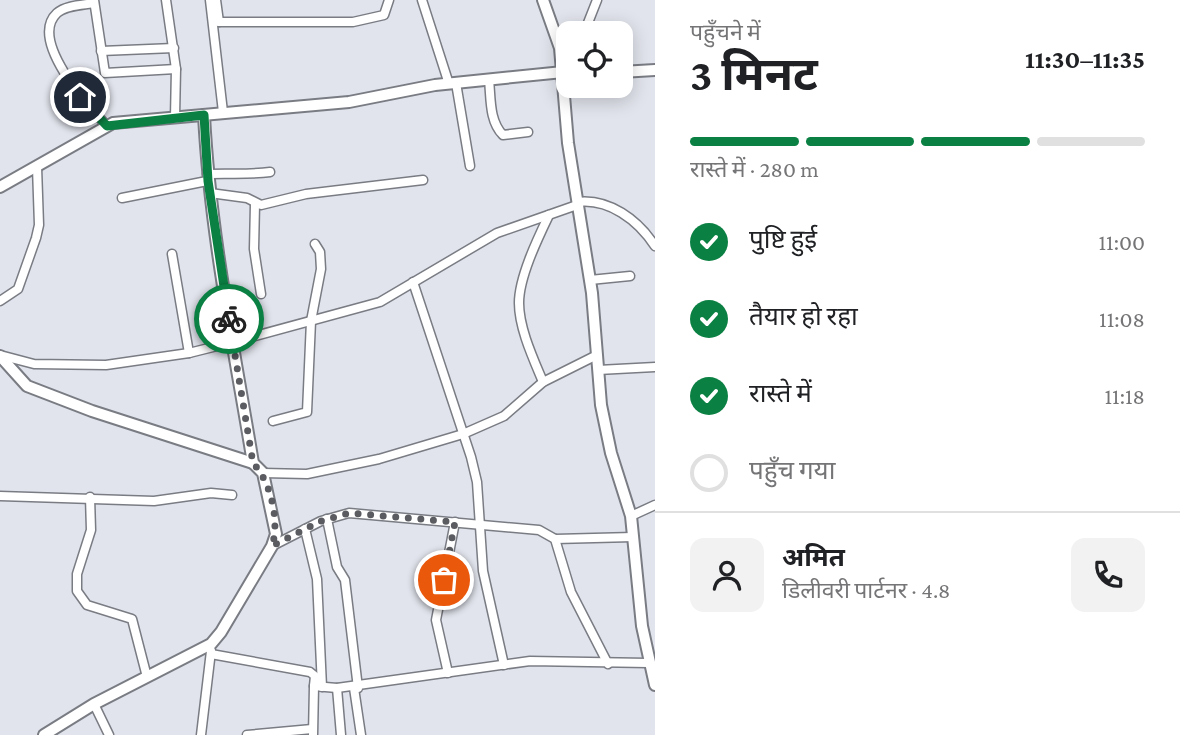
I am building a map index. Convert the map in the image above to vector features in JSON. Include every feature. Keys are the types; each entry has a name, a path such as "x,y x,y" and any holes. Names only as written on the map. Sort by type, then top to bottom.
{"street":[{"path":"166,0 176,69 175,117"},
{"path":"210,0 216,20"},
{"path":"216,0 223,112"},
{"path":"216,20 353,22 384,15 389,0"},
{"path":"422,0 452,83 470,166"},
{"path":"543,0 556,37"},
{"path":"588,21 596,0"},
{"path":"107,126 73,87 49,35 50,25 56,14 64,9 94,1 105,73 176,69"},
{"path":"101,51 174,48"},
{"path":"633,71 655,70"},
{"path":"0,187 107,126 223,112 349,102 452,83 556,76"},
{"path":"489,80 494,122 498,130 503,135 528,132"},
{"path":"563,98 590,280 605,430 631,516 648,663 655,685"},
{"path":"204,115 207,177 253,463"},
{"path":"0,301 18,289 36,239 39,225 37,167"},
{"path":"122,198 207,177 270,172"},
{"path":"210,193 247,198 255,204 423,180"},
{"path":"0,356 34,364 106,365 189,353 233,342 380,302 497,233 593,200 634,221 652,235 655,246"},
{"path":"255,204 254,249 261,294"},
{"path":"543,382 526,335 519,300 538,234 549,215"},
{"path":"273,421 307,412 311,321 321,269 320,252 315,244"},
{"path":"172,254 189,353"},
{"path":"590,280 631,276"},
{"path":"414,282 477,482 477,524 483,571 504,665"},
{"path":"263,473 307,474 379,459 463,434 504,416 543,382 597,355"},
{"path":"0,356 27,386 92,411 253,463 263,473 275,522 272,546 211,649 201,735"},
{"path":"598,370 655,367"},
{"path":"0,496 154,500 211,493 232,495"},
{"path":"90,497 90,530 77,573 77,591 88,605 132,619 147,677"},
{"path":"631,516 655,505"},
{"path":"272,546 327,519 349,513 539,530 555,539 633,537"},
{"path":"327,519 337,567 345,580 361,735"},
{"path":"447,673 436,620 455,522"},
{"path":"247,735 312,732 318,686 317,579 304,529"},
{"path":"555,539 571,592 608,664"},
{"path":"44,735 94,704 211,649 310,672 318,686"},
{"path":"318,686 356,688 530,662 648,663"},
{"path":"337,688 341,735"},
{"path":"94,704 109,735"}],"way so far":[{"path":"229,319 253,463 263,473 275,522 276,534 272,546 321,521 349,513 455,522 444,580"}],"route":[{"path":"80,97 107,126 113,123 204,115 217,256 229,319"}]}
